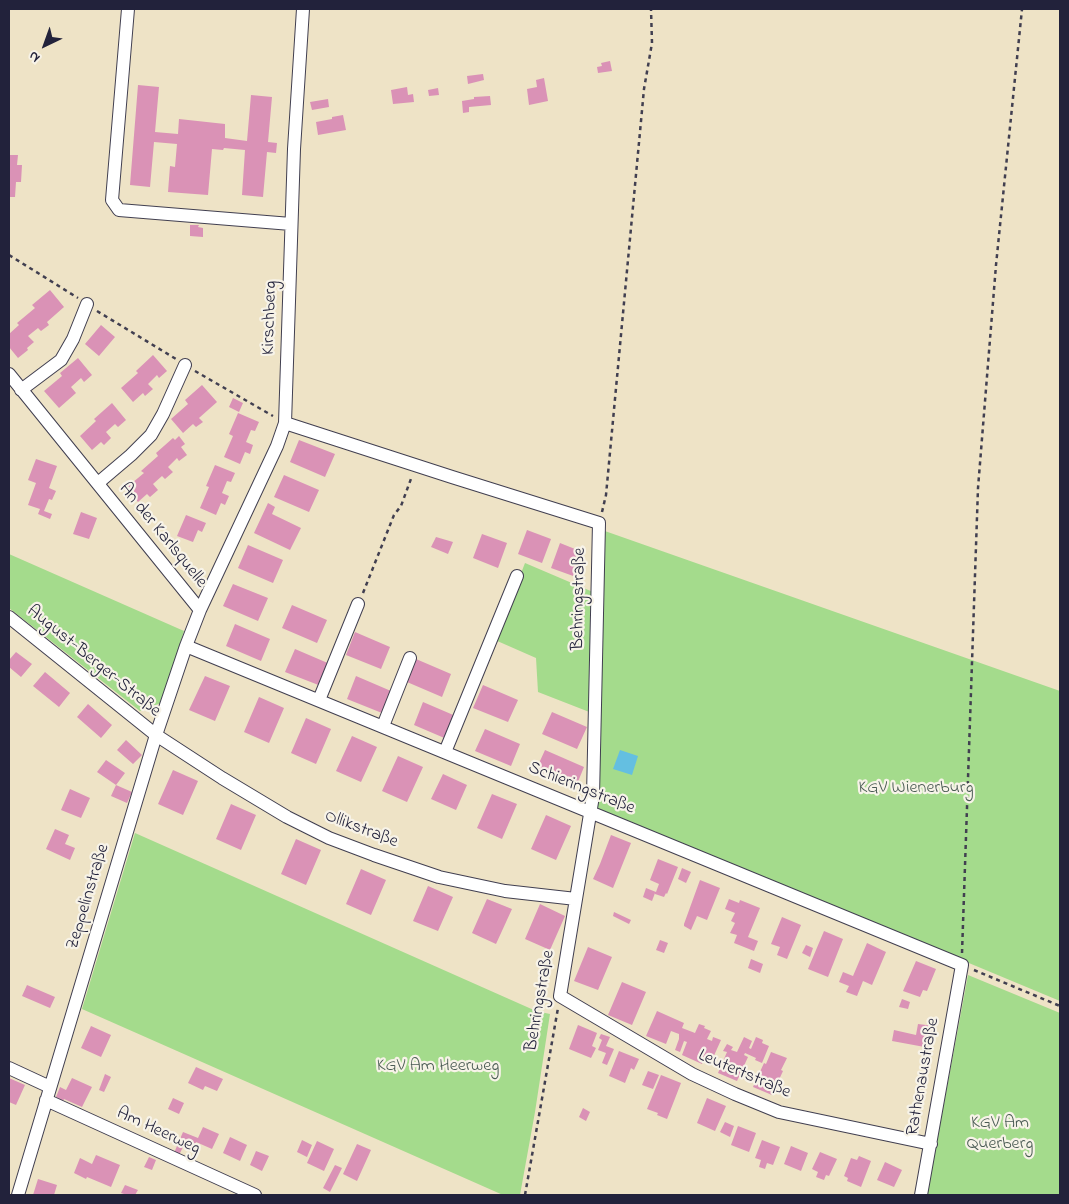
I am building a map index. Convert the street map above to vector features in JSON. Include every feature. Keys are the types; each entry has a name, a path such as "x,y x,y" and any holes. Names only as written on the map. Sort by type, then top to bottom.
{"street":[{"path":"128,9 112,200 119,210 291,224"},
{"name":"Kirschberg","path":"200,610 277,446 285,423 294,149 303,9"},
{"path":"21,390 61,360 73,339 87,304"},
{"name":"An der Karlsquelle","path":"98,483 151,435 163,414 185,365"},
{"name":"An der Karlsquelle","path":"9,374 200,610"},
{"path":"285,423 599,523"},
{"name":"Behringstraße","path":"560,996 593,796 599,523"},
{"path":"446,752 517,576"},
{"path":"319,700 358,604"},
{"name":"Zeppelinstraße","path":"18,1195 156,734 200,610"},
{"name":"August-Berger-Straße","path":"9,617 156,734"},
{"name":"Schieringstraße","path":"186,646 962,965"},
{"path":"383,726 410,658"},
{"name":"Ollikstraße","path":"156,734 230,783 288,817 329,838 439,877 505,891 576,899"},
{"name":"Rathenaustraße","path":"921,1195 962,965"},
{"name":"Leutertstraße","path":"560,996 692,1074 779,1112 931,1144"},
{"path":"9,1068 50,1087"},
{"name":"Am Heerweg","path":"46,1100 255,1195"}],"path":[{"path":"599,523 606,495 644,89 652,43 651,9"},
{"path":"1022,9 996,265 978,488 962,965 1060,1006"},
{"path":"9,254 185,365 285,423"},
{"path":"358,604 394,515 401,506 416,466"},
{"name":"Behringstraße","path":"525,1195 560,996"}],"green space":[{"name":"KGV Wienerburg","path":"602,530 1060,691 1060,1001 597,808 597,715 538,692 536,658 495,640 525,563 600,595"},
{"path":"9,554 184,631 161,703 140,711 9,608"},
{"name":"KGV Am Heerweg","path":"135,833 536,1011 550,1014 520,1195 503,1195 82,1009"},
{"name":"KGV Am Querberg","path":"968,975 1060,1013 1060,1195 927,1195"}],"water":[{"path":"620,750 638,756 632,775 613,769"}],"building":[{"path":"610,61 612,71 598,73 597,67 602,66 601,63"},
{"path":"483,74 484,80 468,84 467,76"},
{"path":"544,78 548,101 529,105 527,89 537,87 536,80"},
{"path":"138,85 159,87 155,132 178,134 179,119 225,124 225,138 247,141 251,95 272,97 268,142 277,143 276,153 267,152 263,197 242,195 245,150 224,148 223,150 212,149 208,195 168,192 170,166 175,167 177,144 154,142 150,187 130,185"},
{"path":"407,87 408,95 413,94 414,102 393,104 391,90"},
{"path":"438,88 439,95 429,96 428,90"},
{"path":"490,96 491,105 469,107 469,112 463,113 462,101 474,99 474,97"},
{"path":"328,99 329,107 312,110 310,102"},
{"path":"343,115 346,130 318,135 316,122"},
{"path":"9,155 18,155 17,165 22,165 21,182 16,182 15,197 9,197"},
{"path":"190,225 199,225 198,227 203,228 203,237 190,236"},
{"path":"50,290 64,307 47,322 49,325 41,331 38,328 28,336 34,342 18,358 9,347 9,334 19,325 17,323 35,308 32,305"},
{"path":"101,325 115,337 99,356 85,344"},
{"path":"153,355 167,371 159,378 157,375 148,384 153,389 145,396 143,393 133,402 121,388 138,373 136,371"},
{"path":"78,358 92,375 84,382 81,378 71,387 76,393 59,408 44,391 62,376 60,373"},
{"path":"202,385 217,402 199,418 203,422 196,427 193,424 183,433 171,419 188,404 185,400"},
{"path":"233,398 243,403 239,412 229,407"},
{"path":"112,403 126,420 118,427 115,424 106,432 111,438 104,445 101,442 92,450 80,436 96,421 94,419"},
{"path":"238,413 259,422 255,431 251,430 246,442 253,445 250,454 245,452 240,464 224,457 233,436 229,434"},
{"path":"179,436 185,444 181,447 187,455 179,461 177,458 168,467 173,472 165,479 162,476 153,484 158,490 150,497 147,494 138,502 126,488 144,473 141,471 158,456 156,453 173,438 175,440"},
{"path":"299,440 335,454 325,477 290,462"},
{"path":"36,459 57,466 49,488 56,491 52,500 49,499 44,511 52,514 50,519 38,514 40,509 28,505 36,483 28,480"},
{"path":"215,465 235,473 231,482 227,481 222,493 229,496 225,505 221,503 216,515 200,508 209,487 206,486"},
{"path":"284,475 319,490 309,512 274,497"},
{"path":"268,503 275,507 272,514 301,528 290,550 254,533"},
{"path":"81,512 97,518 89,539 73,534"},
{"path":"186,515 206,523 202,532 198,530 193,542 177,536"},
{"path":"527,530 551,539 542,563 518,554"},
{"path":"482,534 507,543 498,568 473,558"},
{"path":"436,537 453,542 448,554 431,547"},
{"path":"560,543 585,553 576,577 551,568"},
{"path":"248,545 283,560 273,583 238,568"},
{"path":"233,584 268,598 258,621 223,606"},
{"path":"292,605 327,620 317,643 282,628"},
{"path":"235,624 270,639 261,661 226,646"},
{"path":"355,632 390,647 381,669 346,655"},
{"path":"295,649 330,664 321,686 285,672"},
{"path":"16,652 32,664 21,677 9,667 9,660"},
{"path":"416,659 451,674 442,697 407,682"},
{"path":"45,672 70,693 59,707 33,686"},
{"path":"205,676 230,686 215,721 189,710"},
{"path":"356,676 391,691 382,713 347,699"},
{"path":"483,685 518,700 508,722 473,708"},
{"path":"259,697 284,708 269,743 244,732"},
{"path":"423,702 458,717 449,740 414,725"},
{"path":"88,704 112,725 101,738 77,717"},
{"path":"552,712 587,727 577,749 542,734"},
{"path":"306,718 331,729 316,764 291,753"},
{"path":"485,729 520,744 511,766 475,751"},
{"path":"352,736 377,747 361,782 336,771"},
{"path":"126,740 142,755 133,764 117,750"},
{"path":"545,750 584,767 575,789 535,772"},
{"path":"398,756 423,767 407,802 382,791"},
{"path":"106,760 125,773 116,785 97,772"},
{"path":"173,770 198,781 183,815 158,804"},
{"path":"443,774 467,785 456,810 431,799"},
{"path":"116,785 132,792 127,803 111,796"},
{"path":"70,789 90,798 81,818 61,810"},
{"path":"492,794 517,804 502,839 477,828"},
{"path":"231,804 256,815 241,850 216,839"},
{"path":"546,815 571,826 556,860 531,849"},
{"path":"55,829 69,835 65,844 75,848 70,860 46,849"},
{"path":"611,835 631,843 613,888 593,879"},
{"path":"296,839 321,850 306,885 281,874"},
{"path":"658,859 678,867 667,894 664,897 655,893 652,901 643,897 646,888 656,892 659,884 650,880"},
{"path":"682,868 691,872 686,883 678,879"},
{"path":"361,869 386,880 371,915 346,904"},
{"path":"700,880 720,888 707,920 697,916 691,930 684,926 684,924"},
{"path":"428,886 453,897 438,931 413,921"},
{"path":"487,899 512,909 496,944 472,933"},
{"path":"729,899 739,903 740,900 760,908 748,937 758,941 754,951 734,943 737,935 730,933 735,923 731,921 735,913 725,909"},
{"path":"540,904 565,916 550,950 525,939"},
{"path":"614,912 631,920 629,924 613,916"},
{"path":"782,917 801,925 787,959 777,955 780,947 771,944"},
{"path":"824,931 843,939 828,977 808,969"},
{"path":"660,940 668,943 664,953 656,950"},
{"path":"867,943 886,952 872,985 863,981 857,996 846,992 849,986 839,982 843,972 853,976"},
{"path":"806,945 813,948 810,957 802,953"},
{"path":"588,947 612,957 598,990 574,981"},
{"path":"751,959 763,964 760,973 748,968"},
{"path":"916,961 936,969 927,991 923,990 920,997 903,991"},
{"path":"622,982 646,992 632,1025 608,1015"},
{"path":"27,985 55,997 50,1008 22,996"},
{"path":"902,999 910,1002 908,1009 899,1007"},
{"path":"657,1011 684,1023 682,1028 695,1033 699,1024 711,1031 707,1039 712,1041 713,1037 721,1040 712,1060 704,1057 702,1064 682,1055 687,1042 684,1041 680,1052 675,1050 679,1034 671,1031 666,1044 646,1036"},
{"path":"918,1024 934,1026 930,1048 892,1041 894,1030 916,1035"},
{"path":"578,1025 597,1033 592,1046 596,1048 591,1058 569,1049"},
{"path":"91,1026 111,1035 101,1057 81,1048"},
{"path":"601,1034 610,1037 606,1046 614,1049 607,1065 602,1063 606,1053 598,1050 602,1040 599,1038"},
{"path":"744,1037 752,1041 749,1048 751,1049 756,1037 763,1040 762,1043 769,1046 762,1063 745,1053 744,1055 748,1057 737,1081 718,1073 727,1052 723,1051 727,1044 733,1047 731,1050 737,1052"},
{"path":"619,1051 639,1059 634,1070 631,1068 625,1083 609,1076"},
{"path":"771,1052 787,1058 772,1095 753,1087"},
{"path":"196,1067 223,1079 217,1091 205,1086 203,1090 188,1083"},
{"path":"648,1071 659,1075 653,1089 642,1085"},
{"path":"105,1074 111,1077 104,1092 99,1090"},
{"path":"661,1075 681,1083 667,1119 647,1109"},
{"path":"9,1078 25,1085 16,1105 9,1102"},
{"path":"72,1078 92,1087 82,1107 56,1097 60,1087 66,1090"},
{"path":"173,1098 184,1103 179,1114 168,1109"},
{"path":"707,1098 726,1106 715,1131 697,1123"},
{"path":"583,1108 590,1112 586,1121 579,1117"},
{"path":"725,1122 734,1126 730,1137 720,1132"},
{"path":"738,1126 756,1133 749,1152 731,1145"},
{"path":"203,1127 219,1134 212,1149 196,1142 194,1147 184,1145 179,1155 174,1153 183,1132 198,1138"},
{"path":"230,1137 247,1145 240,1161 223,1153"},
{"path":"302,1140 312,1145 307,1157 297,1152"},
{"path":"762,1140 780,1147 773,1165 767,1163 765,1169 759,1167 761,1160 755,1158"},
{"path":"317,1141 334,1149 324,1171 307,1163"},
{"path":"357,1144 371,1150 357,1181 343,1174"},
{"path":"791,1146 808,1153 801,1171 784,1164"},
{"path":"256,1151 269,1156 262,1171 250,1165"},
{"path":"820,1152 837,1159 829,1176 826,1175 824,1180 816,1177 818,1172 812,1169"},
{"path":"96,1155 120,1165 111,1187 74,1173 80,1158 92,1164"},
{"path":"859,1156 871,1161 861,1187 847,1181 848,1178 844,1176 851,1158 857,1160"},
{"path":"149,1157 156,1160 152,1170 144,1167"},
{"path":"885,1162 902,1170 894,1187 877,1180"},
{"path":"335,1165 342,1168 330,1192 323,1188"},
{"path":"38,1179 57,1185 54,1195 33,1195"},
{"path":"125,1185 138,1190 135,1195 121,1193"}]}
